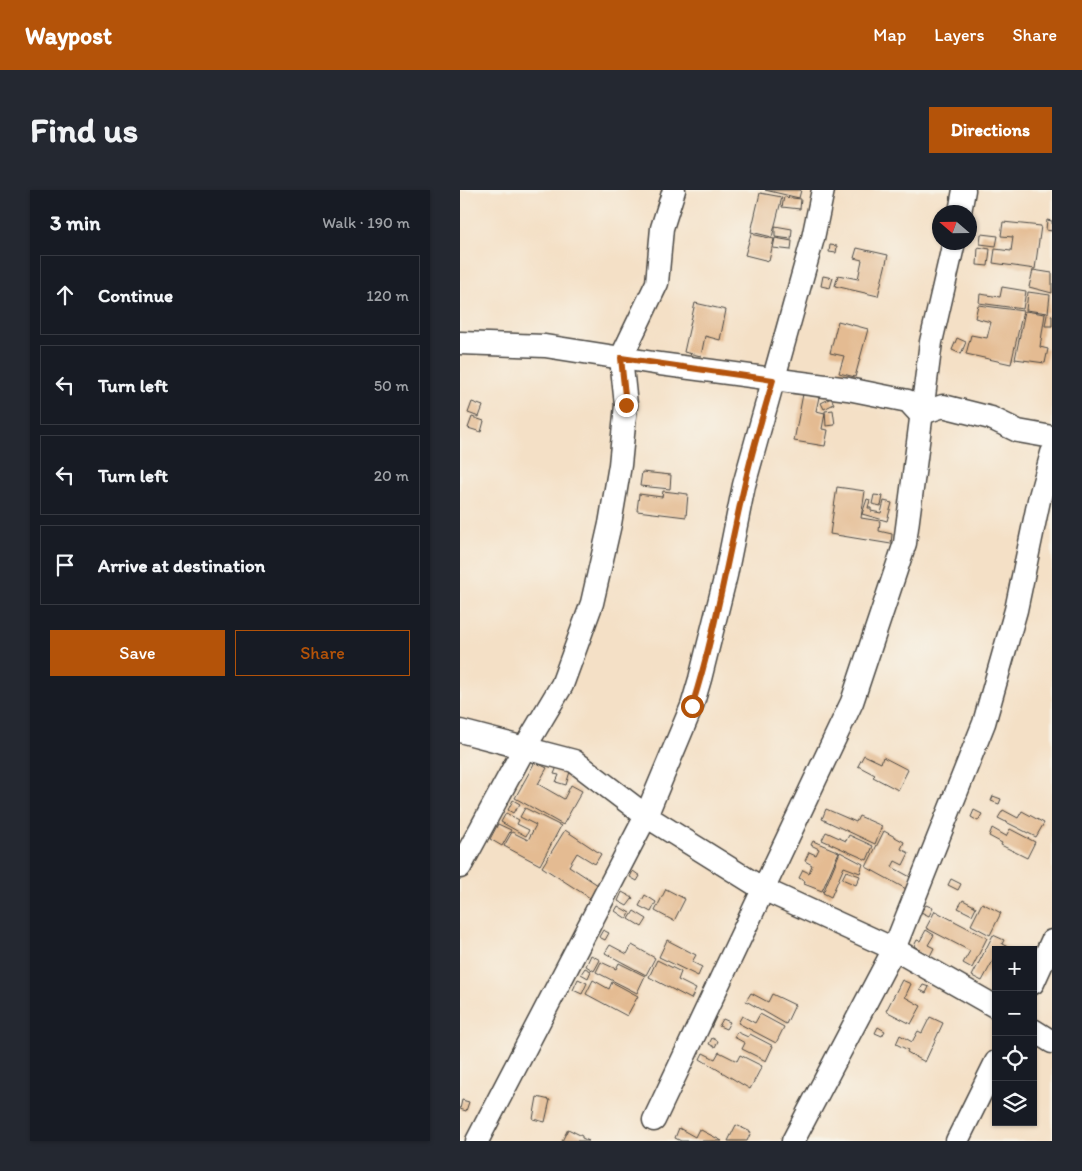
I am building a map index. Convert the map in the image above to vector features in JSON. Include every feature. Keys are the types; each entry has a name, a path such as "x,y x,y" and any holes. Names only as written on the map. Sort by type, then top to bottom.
{"street":[{"path":"460,866 562,685 592,603 610,524 620,465 626,405 621,358 657,283 662,228 674,190"},
{"path":"476,1141 646,816 692,706 726,574 744,485 813,238 823,190"},
{"path":"961,205 964,190"},
{"path":"654,1120 852,702 905,544 920,414 931,342 952,250"},
{"path":"460,343 545,346 773,380 848,389 908,401 920,414"},
{"path":"920,414 943,406 991,418 1018,431 1052,437"},
{"path":"793,1141 894,949 984,723 1016,610 1039,500 1052,453"},
{"path":"460,731 574,761 646,816 764,889 894,949 992,1005"},
{"path":"1037,974 1052,942"},
{"path":"1037,1033 1052,1042"},
{"path":"957,1141 992,1070"}],"building":[{"path":"765,190 801,190 799,198"},
{"path":"760,193 782,197 772,237 751,232"},
{"path":"784,197 801,199 800,209 782,207"},
{"path":"1047,220 1052,221 1052,231 1046,230"},
{"path":"1003,222 1041,226 1035,269 993,263 995,249 1011,251 1013,237 1001,236"},
{"path":"775,226 792,229 791,239 775,237"},
{"path":"751,234 774,239 769,261 745,255"},
{"path":"981,234 998,236 996,246 980,244"},
{"path":"775,238 792,241 791,250 773,248"},
{"path":"830,245 837,246 836,253 829,252"},
{"path":"978,247 990,249 988,266 977,265"},
{"path":"857,248 888,255 878,296 835,286 838,275 858,279 862,260 854,258"},
{"path":"1033,270 1052,273 1052,293 1029,287"},
{"path":"823,276 833,278 830,288 821,286"},
{"path":"1002,287 1026,291 1023,309 979,303 980,294 1000,297"},
{"path":"1028,292 1050,295 1048,313 1026,310"},
{"path":"695,303 726,310 720,340 705,336 701,356 684,352"},
{"path":"978,305 1023,311 1011,364 966,354 971,335 987,338 991,322 975,318"},
{"path":"1025,311 1045,314 1040,347 1048,349 1045,363 1015,359"},
{"path":"1047,315 1052,316 1052,326 1045,326"},
{"path":"838,321 868,329 855,377 839,373 844,356 830,353"},
{"path":"957,338 966,342 961,354 952,350"},
{"path":"803,394 819,397 816,411 825,413 822,429 828,430 825,446 794,441"},
{"path":"831,398 834,404 824,409 821,403"},
{"path":"472,402 483,406 479,417 468,413"},
{"path":"833,410 835,425 826,426 825,411"},
{"path":"472,417 484,421 481,432 468,428"},
{"path":"642,472 671,475 670,489 640,486"},
{"path":"837,487 865,491 861,518 880,521 879,531 892,534 891,544 830,534"},
{"path":"663,491 688,494 686,517 637,511 639,494 662,497"},
{"path":"874,495 883,496 881,506 872,504"},
{"path":"867,499 870,500 868,508 871,508 871,511 881,513 884,501 892,503 887,521 862,514"},
{"path":"864,755 881,763 883,757 908,770 898,790 873,777 875,775 858,766"},
{"path":"535,762 547,768 538,784 564,799 571,785 582,791 563,825 515,798"},
{"path":"558,764 571,768 566,785 556,782 559,775 554,774"},
{"path":"993,796 1001,799 999,804 991,801"},
{"path":"513,800 520,804 513,813 508,810"},
{"path":"525,808 561,826 540,865 504,846 512,832 528,840 536,825 520,817"},
{"path":"826,809 856,822 859,816 882,826 875,844 822,819"},
{"path":"974,810 982,814 978,821 971,817"},
{"path":"1003,810 1018,818 1022,811 1044,823 1036,837 998,818"},
{"path":"506,813 519,820 517,824 529,830 526,836 501,822"},
{"path":"498,824 511,830 502,846 490,839"},
{"path":"992,828 1006,836 1010,829 1035,842 1027,858 1001,845 1002,843 989,836"},
{"path":"565,830 601,854 595,864 577,853 569,866 598,885 590,898 542,867"},
{"path":"884,831 904,842 901,849 909,853 903,865 895,861 892,867 914,879 908,890 866,867"},
{"path":"826,832 846,841 849,835 873,846 867,860 822,840"},
{"path":"813,841 839,852 822,891 804,884 805,881 799,878 803,870 809,873 812,865 805,861 809,852 816,855 819,849 811,845"},
{"path":"840,852 863,864 860,873 844,867 831,897 823,893"},
{"path":"633,871 640,876 637,881 630,877"},
{"path":"846,871 860,876 856,885 842,879"},
{"path":"951,879 961,884 958,890 948,885"},
{"path":"666,889 685,899 674,921 655,911"},
{"path":"622,892 633,898 627,906 618,901"},
{"path":"645,895 656,902 651,912 639,906"},
{"path":"963,900 976,907 972,915 958,908"},
{"path":"982,903 1001,913 990,935 971,925"},
{"path":"926,905 933,908 929,916 921,912"},
{"path":"618,906 630,913 627,919 615,911"},
{"path":"634,911 647,919 642,927 629,919"},
{"path":"935,911 987,938 972,968 963,963 970,951 926,928"},
{"path":"603,930 609,933 605,940 599,937"},
{"path":"926,930 934,935 928,945 934,948 930,956 915,951 917,948 914,946 917,940 920,941"},
{"path":"993,935 1004,940 1002,944 1006,946 992,946 992,962 982,981 972,976"},
{"path":"667,940 696,955 692,962 702,967 698,976 659,957"},
{"path":"610,945 627,954 632,945 655,958 646,975 605,953"},
{"path":"591,955 600,960 594,971 586,966"},
{"path":"657,960 681,972 678,980 696,989 691,999 649,977"},
{"path":"601,962 616,969 619,963 645,976 637,993 596,972"},
{"path":"585,968 591,971 588,978 581,974"},
{"path":"578,979 587,983 582,994 573,990"},
{"path":"593,980 609,989 612,982 638,996 627,1016 586,994"},
{"path":"902,980 911,984 905,997 921,1006 911,1024 886,1011"},
{"path":"923,985 929,987 926,993 920,990"},
{"path":"751,993 768,1002 772,994 795,1005 786,1024 746,1001"},
{"path":"760,1014 784,1027 776,1043 738,1023 742,1016 755,1023"},
{"path":"930,1017 943,1023 925,1062 896,1044 900,1035 912,1042 918,1031 922,1033"},
{"path":"723,1019 730,1022 726,1029 719,1026"},
{"path":"878,1027 885,1031 882,1036 875,1033"},
{"path":"737,1032 748,1037 750,1034 773,1046 766,1061 742,1049 745,1043 734,1037"},
{"path":"712,1038 718,1041 715,1047 709,1044"},
{"path":"719,1052 737,1061 740,1055 762,1066 750,1089 700,1059 703,1053 715,1059"},
{"path":"537,1097 550,1100 545,1122 533,1119"},
{"path":"462,1100 469,1102 466,1111 460,1109"},
{"path":"736,1125 751,1132 747,1141 728,1141"},
{"path":"679,1128 695,1137 699,1129 722,1141 681,1141 675,1138"},
{"path":"568,1129 582,1136 582,1138 589,1141 562,1141"}],"route":[{"path":"626,405 621,358 773,380 744,485 726,574 692,706"}]}
